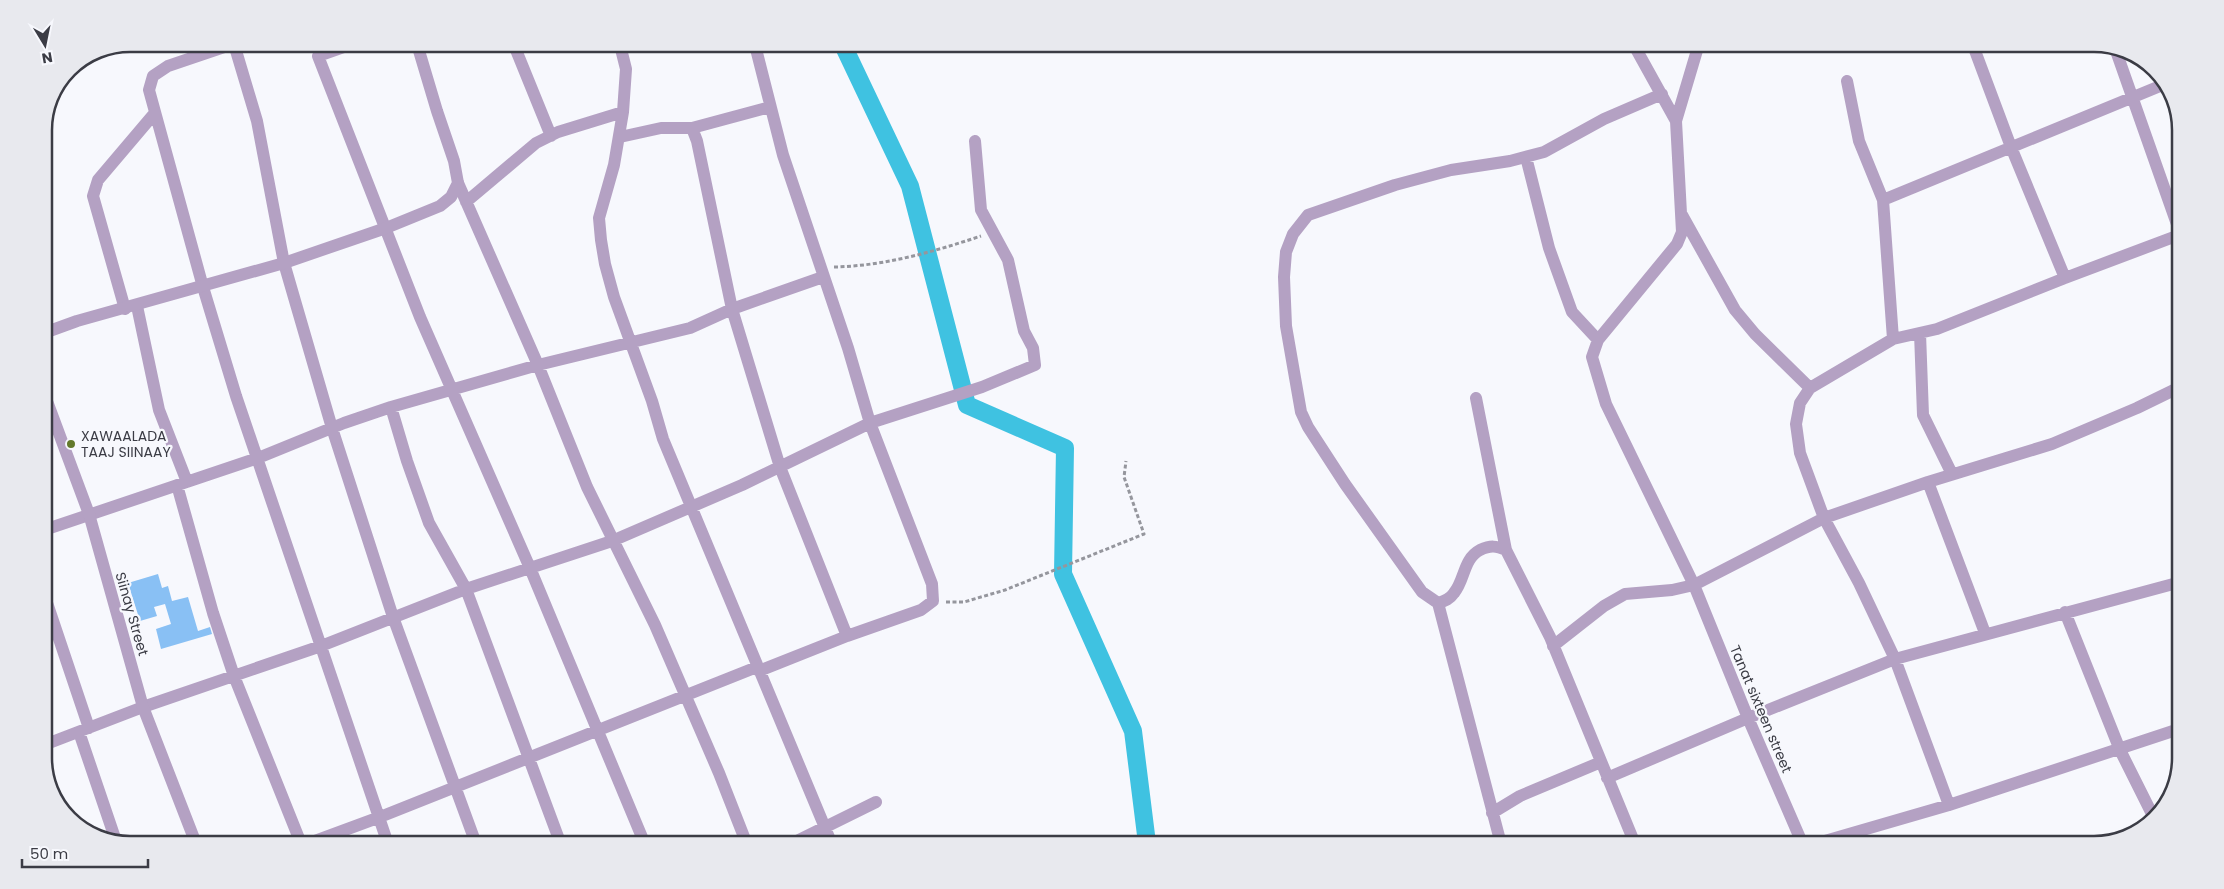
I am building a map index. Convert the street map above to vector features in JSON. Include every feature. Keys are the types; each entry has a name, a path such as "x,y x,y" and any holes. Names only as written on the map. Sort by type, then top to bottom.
{"street":[{"path":"210,52 168,66 153,76 149,90 154,114 202,287 236,396 386,836"},
{"path":"236,52 257,121 284,263 332,428 393,618 473,836"},
{"path":"329,52 318,56 420,317 530,568 641,836"},
{"path":"419,52 436,111 454,161 458,183 538,365 587,487 655,625 719,773 744,836"},
{"path":"517,52 551,136"},
{"path":"622,52 626,69 620,137 599,218 608,281 664,439 828,836"},
{"path":"329,836 685,696 921,610 933,601 932,584 870,424 848,348 783,155 757,52"},
{"path":"1638,52 1676,121"},
{"path":"1526,157 1550,248 1572,312 1598,340 1678,244 1682,232 1676,121 1697,52"},
{"path":"1975,52 2011,148 2065,278"},
{"path":"2118,57 2130,97 2171,209"},
{"path":"1847,81 1859,141 1883,200 1893,339"},
{"path":"1883,200 2157,87"},
{"path":"1499,836 1438,603 1422,592 1345,484 1308,428 1301,412 1286,326 1284,277 1286,252 1293,234 1308,215 1395,185 1451,170 1544,152 1604,119 1662,94"},
{"path":"620,137 661,128 692,128 770,108"},
{"path":"466,202 536,143 588,122 623,112"},
{"path":"154,114 98,180 94,196 131,307 159,410 182,483 213,613 234,676 298,836"},
{"path":"692,128 697,141 732,309 780,467 847,636"},
{"path":"53,742 143,707 321,646 466,589 612,541 780,467 870,424 982,387 1035,365 1033,348 1024,331 1008,260 981,210 975,141"},
{"path":"52,330 77,321 284,263 386,228 440,206 451,197 458,183"},
{"path":"1681,212 1734,310 1755,334 1810,388"},
{"path":"1949,805 1895,659 1859,583 1824,518 1800,453 1796,424 1800,403 1810,388 1893,339 1938,329 2171,238"},
{"path":"53,527 258,458 332,428 392,407 538,365 690,328 822,272"},
{"path":"1920,333 1923,415 1952,474"},
{"name":"Tanat sixteen street","path":"1598,340 1592,358 1606,404 1694,585 1748,718 1800,836"},
{"path":"1553,646 1604,606 1625,594 1672,590 1694,585 1824,518 1952,474 2052,444 2171,391"},
{"path":"1476,398 1506,550 1553,646 1632,836"},
{"path":"392,407 407,461 429,523 466,589 558,836"},
{"name":"Siinay Street","path":"52,416 89,514 143,707 193,836"},
{"path":"1928,482 1985,633"},
{"path":"1438,603 1447,600 1456,592 1463,572 1473,554 1488,546 1496,546 1506,550"},
{"path":"1608,778 1748,718 1895,659 2172,583"},
{"path":"2065,612 2120,750 2151,812"},
{"path":"53,624 114,835"},
{"path":"1842,836 1949,805 2172,731"},
{"path":"1492,813 1520,796 1601,762"},
{"path":"808,836 876,802"}],"path":[{"path":"822,272 862,267 919,255 994,232"},
{"path":"933,601 964,602 1027,581 1144,534 1124,477 1126,461"}],"building":[{"path":"158,574 162,588 168,586 172,601 188,597 198,631 210,627 212,634 161,649 156,629 171,624 165,604 154,607 157,616 140,621 128,583"}],"waterway":[{"path":"846,52 910,186 967,405 1065,448 1063,574 1133,731 1146,836"}],"place":[{"name":"XAWAALADA TAAJ SIINAAY","path":"71,444"}]}
